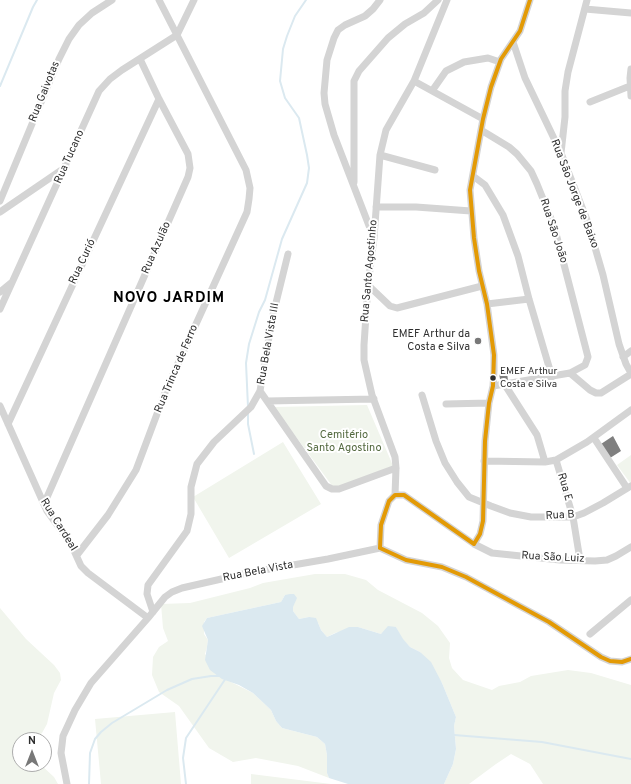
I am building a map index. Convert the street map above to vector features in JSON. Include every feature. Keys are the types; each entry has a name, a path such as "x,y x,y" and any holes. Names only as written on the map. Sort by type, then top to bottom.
{"street":[{"name":"Rua Gaivotas","path":"0,201 59,59 69,39 79,25 92,13 112,0"},
{"name":"Rua Trinca de Ferro","path":"77,555 108,515 136,470 166,390 246,212 249,199 250,188 246,170 159,0"},
{"path":"177,36 194,0"},
{"path":"374,238 334,135 325,104 324,93 327,60 338,30 365,16 380,0"},
{"path":"354,186 353,91 356,76 367,60 388,38 405,24 424,14 438,0"},
{"name":"Rua Santo Agostinho","path":"380,548 381,525 389,501 395,495 396,468 395,457 374,399 364,360 364,345 380,154 386,130 414,81 447,0"},
{"path":"474,544 480,534 483,522 484,461 489,403 493,386 494,355 487,304 474,244 470,190 483,119 491,87 500,62 520,31 530,0"},
{"path":"561,153 564,117 564,91 587,0"},
{"path":"585,9 631,13"},
{"name":"Rua Tucano","path":"0,309 99,91 110,79 177,36"},
{"name":"Rua São Jorge de Baixo","path":"513,42 525,78 561,153 587,220 603,275 619,344 623,357 631,373"},
{"path":"432,91 446,71 464,62 488,58 500,62"},
{"name":"Rua Azulão","path":"44,504 188,177 190,168 188,154 140,59"},
{"path":"631,69 631,96"},
{"path":"414,81 483,119"},
{"path":"590,102 630,83"},
{"name":"Rua Curió","path":"8,424 159,99"},
{"name":"Rua São João","path":"481,130 509,147 531,171 538,184 554,226 588,357 585,365 570,373"},
{"path":"380,154 435,170"},
{"path":"0,212 66,166"},
{"path":"473,176 485,185 503,215 518,256 552,377"},
{"path":"376,206 416,206 471,212"},
{"name":"Rua Bela Vista III","path":"153,612 147,594 148,585 187,531 191,514 190,487 197,464 214,442 250,407 260,391 272,319 288,254"},
{"path":"0,292 12,282"},
{"path":"368,285 390,306 397,308 482,286"},
{"path":"487,304 529,299"},
{"path":"623,357 631,351"},
{"path":"493,386 570,373 590,390 596,393 601,393 631,373"},
{"path":"505,385 537,435 545,462"},
{"path":"260,391 326,486 332,489 339,488 396,468"},
{"name":"Rua B","path":"422,395 436,441 446,463 457,482 469,497 510,512 531,517 573,517 603,503 629,487"},
{"path":"267,401 374,399"},
{"path":"446,404 489,403"},
{"name":"Rua Cardeal","path":"0,406 44,504 52,518 71,544 81,566 88,573 148,618"},
{"path":"484,461 545,462 556,460 594,438 631,410"},
{"path":"594,438 629,487"},
{"name":"Rua E","path":"556,460 573,517 580,560"},
{"name":"Rua São Luiz","path":"395,495 404,495 474,544 492,553 501,555 560,560 607,560 631,547"},
{"path":"380,548 406,560 442,567 466,576 549,622 601,657 610,661 622,662 631,658"},
{"name":"Rua Bela Vista","path":"67,784 61,753 63,736 75,710 91,683 165,597 182,588 252,572 328,559 380,548"},
{"path":"590,634 631,600"}],"green space":[{"name":"Cemitério Santo Agostino","path":"367,405 394,468 336,491 274,407"},
{"path":"283,442 321,504 229,558 193,497"},
{"path":"631,455 631,484 617,465"},
{"path":"315,574 345,574 366,580 378,590 422,613 438,626 450,643 449,658 452,668 463,680 492,690 499,686 520,682 531,676 568,670 591,673 631,685 631,784 543,784 530,764 511,754 469,784 444,784 453,764 456,749 454,726 456,717 442,683 420,652 410,647 402,639 396,627 381,634 358,627 335,633 327,637 321,630 318,623 309,617 299,619 285,595 281,602 207,618 204,622 204,634 208,640 205,654 231,682 253,693 271,710 276,721 282,728 317,737 325,744 327,755 327,773 329,778 298,766 256,758 233,762 209,748 179,706 159,692 152,675 153,657 159,647 168,641 163,628 161,604 190,603 250,588 263,583"},
{"path":"0,608 26,639 54,665 60,673 61,680 54,693 47,724 43,732 12,732 12,772 49,772 58,784 0,784"},
{"path":"175,712 181,784 101,784 95,719"},
{"path":"251,774 331,784 251,784"}],"shaded area":[{"path":"294,594 297,598 293,611 299,619 309,617 316,618 321,630 327,637 349,627 358,627 381,634 388,626 396,627 410,647 420,652 431,662 442,683 456,717 454,726 456,749 453,764 444,784 348,784 329,778 327,773 327,755 325,744 317,737 282,728 276,721 271,710 253,693 239,685 222,679 210,670 205,660 208,640 202,626 207,618 281,602 285,595"}],"building":[{"path":"507,372 508,381 500,379 499,373"},
{"path":"613,436 621,451 610,458 601,444"}],"waterway":[{"path":"0,86 37,0"},
{"path":"248,407 246,363 249,344 259,312 265,300 282,239 307,183 309,168 299,118 285,98 280,81 283,49 287,36 295,16 306,0"},
{"path":"248,413 248,424 254,454"},
{"path":"89,784 90,753 95,739 101,732 112,723 167,690 192,679 220,676"},
{"path":"186,784 183,758 186,738 226,678"},
{"path":"454,735 542,742 631,759"}],"transit line":[{"path":"474,544 480,534 483,521 485,441 489,403 493,386 494,355 487,304 479,271 474,238 470,190 483,119 491,87 501,59 520,31 530,0"},
{"path":"395,495 404,495 474,544"},
{"path":"380,548 381,525 389,501 395,495"},
{"path":"380,548 406,560 442,567 466,577 549,622 601,657 610,661 622,662 631,659"}],"place":[{"name":"EMEF Arthur da Costa e Silva","path":"478,341"},
{"name":"EMEF Arthur Costa e Silva","path":"493,378"}],"district":[{"name":"NOVO JARDIM","path":"169,299"}]}
